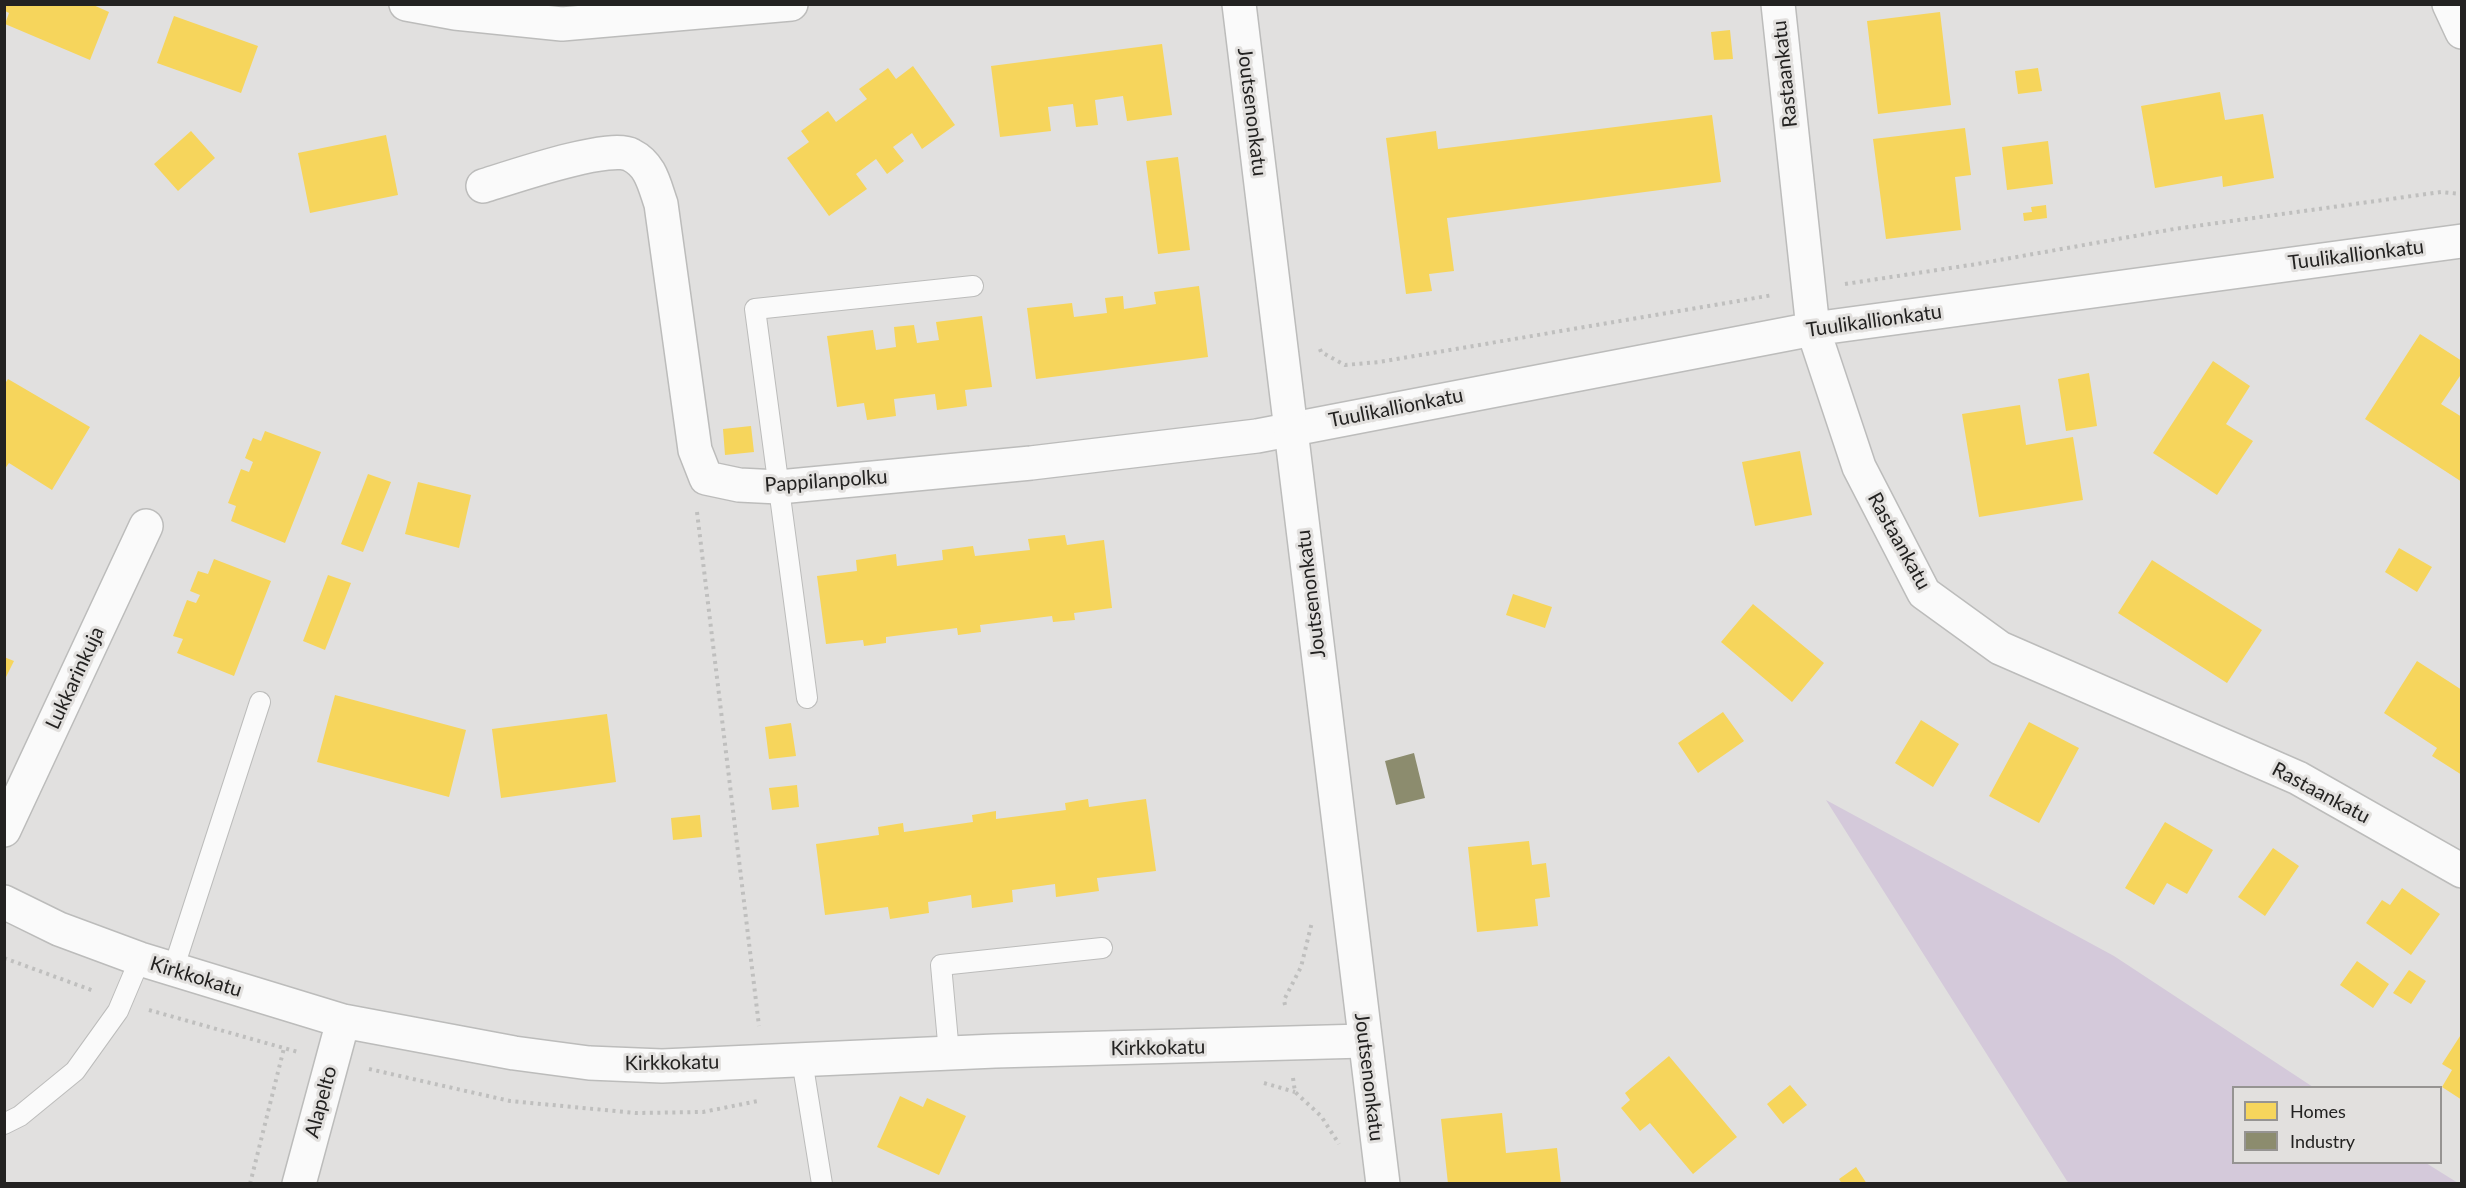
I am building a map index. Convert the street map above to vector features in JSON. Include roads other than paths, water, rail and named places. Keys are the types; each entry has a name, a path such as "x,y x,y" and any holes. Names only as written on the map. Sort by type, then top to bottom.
{"street":[{"path":"406,4 455,13 562,24 791,4"},
{"name":"Joutsenonkatu","path":"1239,4 1383,1184"},
{"name":"Rastaankatu","path":"1778,4 1813,329 1859,467 1924,593 2000,648 2298,778 2462,871"},
{"path":"2449,4 2462,32"},
{"name":"Pappilanpolku","path":"483,186 601,153 629,153 650,171 661,204 695,450 706,478 739,485 779,487 1043,461 1257,436 1292,428"},
{"name":"Tuulikallionkatu","path":"1292,428 1813,329 2462,241"},
{"name":"Lukkarinkuja","path":"4,830 146,526"},
{"name":"Kirkkokatu","path":"4,902 59,929 140,960 343,1021 514,1053 589,1063 662,1066 949,1053 1290,1045 1364,1041"},
{"name":"Alapelto","path":"299,1184 343,1021"}],"lane":[{"path":"807,698 755,309 973,285"},
{"path":"173,970 260,702"},
{"path":"949,1053 941,965 1102,948"},
{"path":"4,1124 20,1116 75,1071 118,1011 140,960"},
{"path":"789,1060 822,1184"}]}
